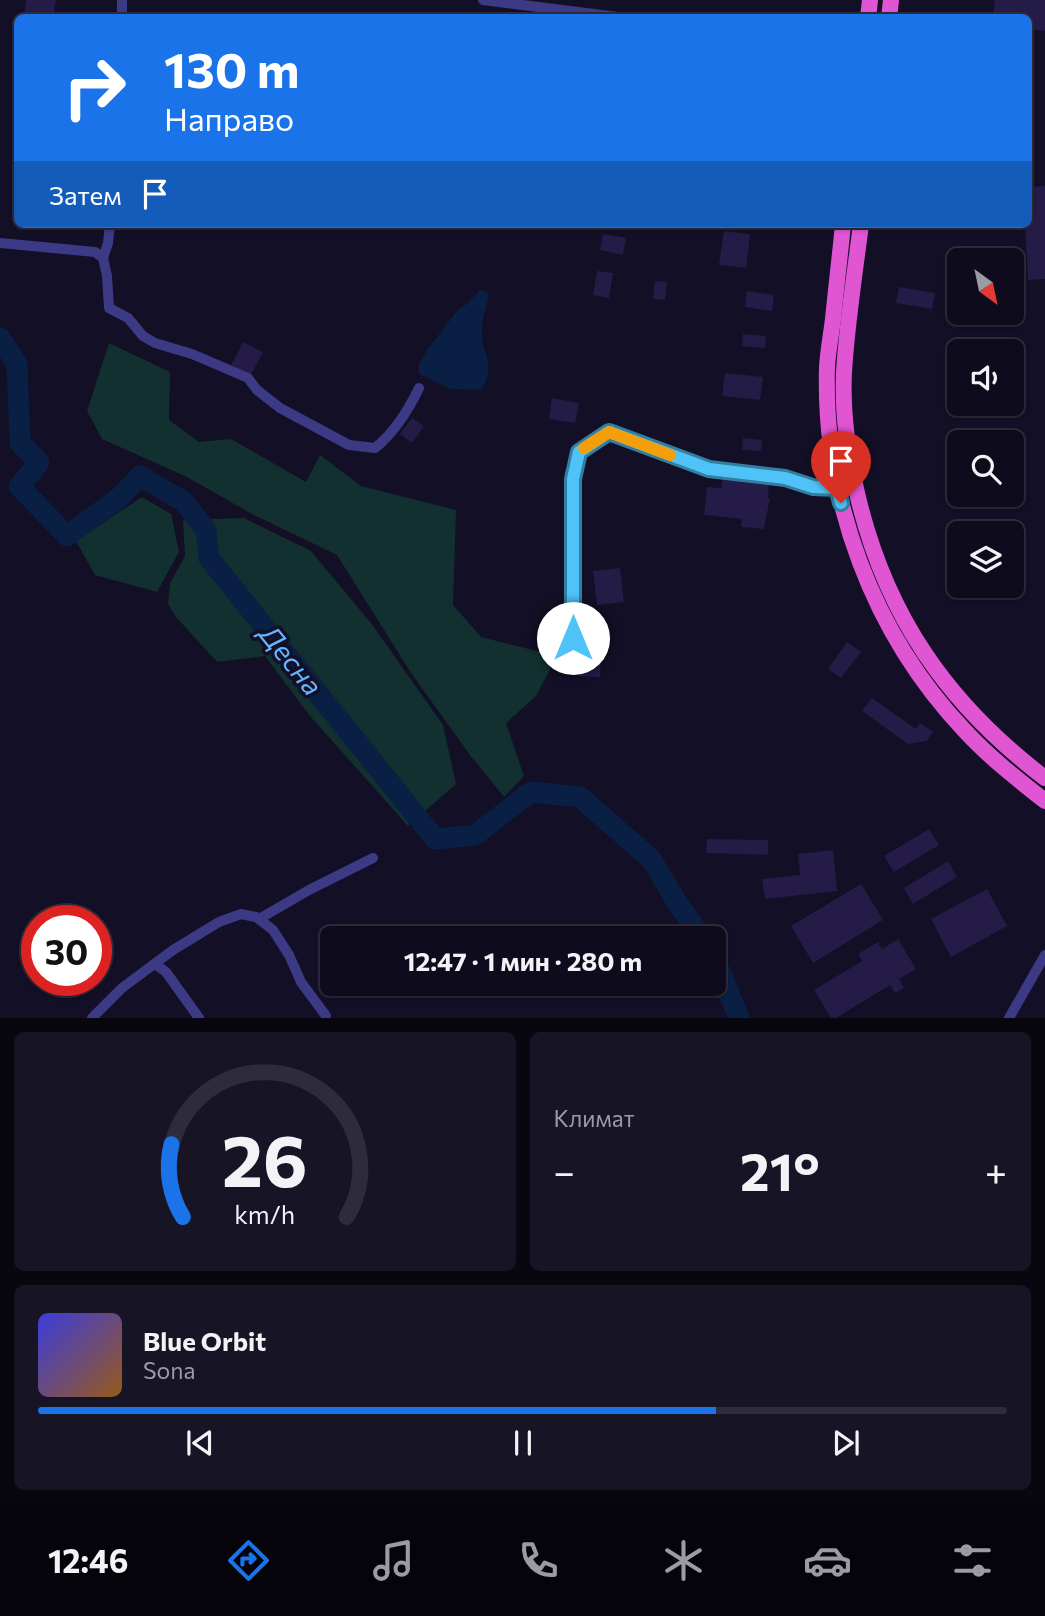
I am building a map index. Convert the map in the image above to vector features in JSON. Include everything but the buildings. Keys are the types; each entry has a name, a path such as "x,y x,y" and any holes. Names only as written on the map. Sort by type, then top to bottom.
{"highway":[{"path":"843,228 827,367 830,437 837,488 855,552 881,613 917,673 964,731 1000,765 1045,801"},
{"path":"860,228 844,374 852,473 870,545 897,608 928,660 963,705 996,738 1045,778"}],"street":[{"path":"483,0 594,14"},
{"path":"110,228 103,258 109,308 128,318 143,336 155,343 192,354 248,378 257,390 280,408 349,445 375,447 388,438 411,407 419,388"},
{"path":"0,243 95,252 103,258"},
{"path":"573,638 573,479 579,452 609,432 709,469 785,478 813,487 837,488"},
{"path":"259,919 373,858"},
{"path":"92,1017 122,988 173,950 219,922 241,914 256,917 273,930 289,955 301,982 327,1016"},
{"path":"1009,1017 1045,955"},
{"path":"155,964 166,972 199,1017"},
{"path":"1016,1006 1022,1017"}],"green space":[{"path":"109,343 170,372 169,420 199,442 231,439 306,482 320,455 361,486 456,510 453,605 481,637 557,656 536,696 506,723 524,776 504,797 411,673 337,555 250,513 187,477 102,439 87,411"},
{"path":"142,497 171,514 179,552 157,592 95,575 76,541"},
{"path":"244,518 311,551 371,623 443,725 456,784 408,826 310,716 265,656 217,662 176,617 168,604 170,583 185,556 183,520"}],"water":[{"path":"480,290 486,291 489,296 483,317 482,339 489,366 481,390 451,389 419,374 419,364 427,350 457,311"}],"waterway":[{"name":"Десна","path":"0,338 17,364 20,443 39,462 19,486 67,536 119,498 140,476 183,501 206,530 209,558 435,839 475,835 531,792 580,797 651,859 694,926"},
{"name":"Десна","path":"726,986 739,1018"}],"slow traffic":[{"path":"584,448 609,432 670,455"}],"route":[{"path":"573,638 573,479 579,452 609,432 709,469 785,478 813,487 837,488 841,503"}]}
